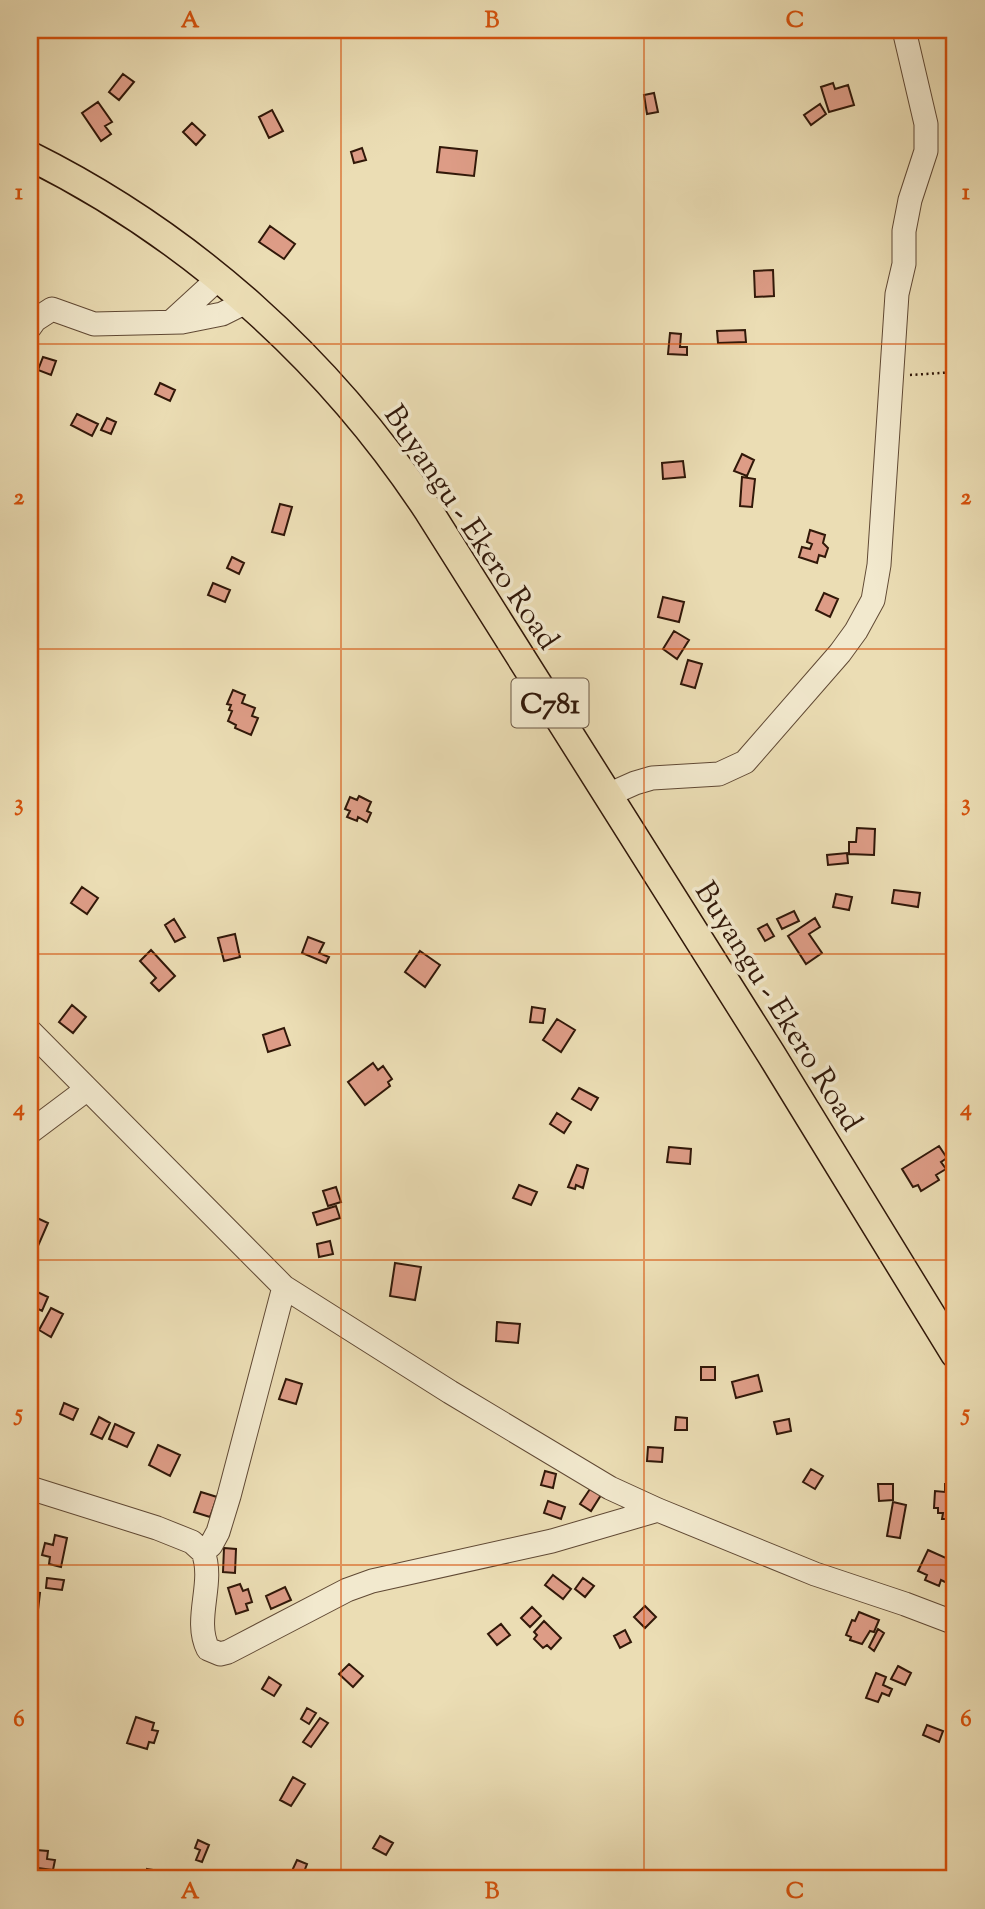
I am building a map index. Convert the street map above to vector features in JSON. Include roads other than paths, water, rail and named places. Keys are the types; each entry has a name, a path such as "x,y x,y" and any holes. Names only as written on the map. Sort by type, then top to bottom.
{"main road":[{"name":"Buyangu - Ekero Road","path":"30,156 146,223 219,278 312,365 389,453 428,510 765,1043 955,1354"}],"street":[{"path":"608,795 652,778 719,774 745,762 840,653 871,607 877,584 897,294 904,264 904,231 910,200 926,151 927,138 904,30"},
{"path":"171,322 219,278"},
{"path":"30,327 35,320 52,309 94,324 171,322 222,314 246,302"},
{"path":"30,1031 284,1287 509,1429 610,1488 815,1574 955,1623"},
{"path":"30,1132 86,1090"},
{"path":"203,1552 211,1545 218,1532 284,1287"},
{"path":"30,1488 157,1528 192,1542 203,1552 207,1568 204,1637 208,1649 220,1654 347,1590 372,1581 576,1535 658,1510"}]}
